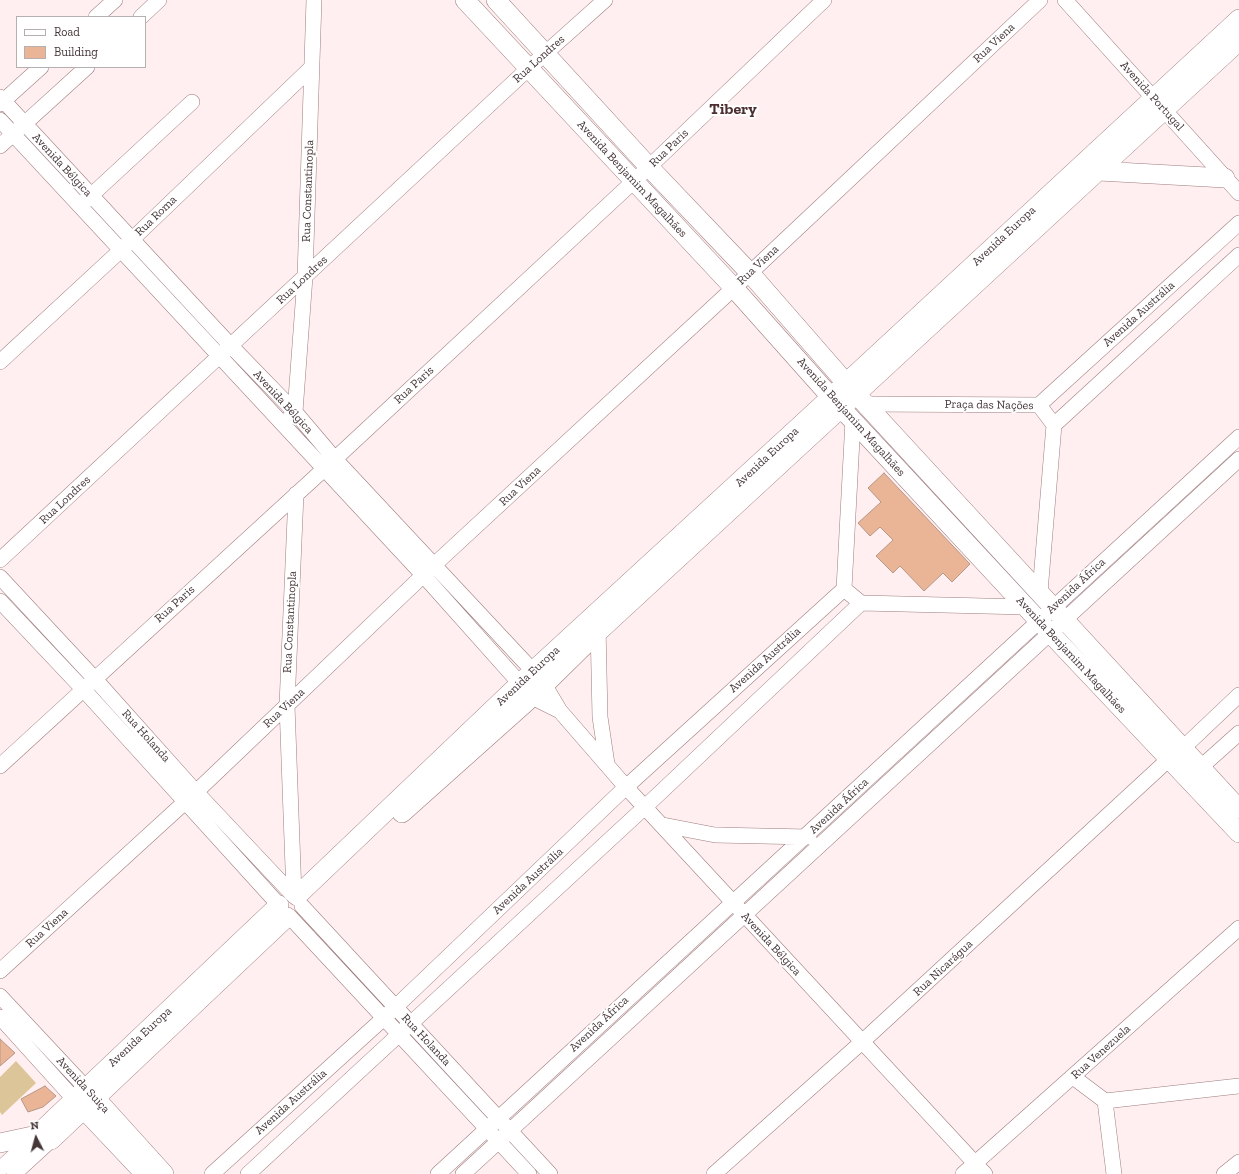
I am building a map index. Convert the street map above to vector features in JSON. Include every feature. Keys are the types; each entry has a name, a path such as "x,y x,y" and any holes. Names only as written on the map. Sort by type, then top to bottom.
{"main road":[{"name":"Avenida Benjamim Magalhães","path":"465,0 1045,627 1176,754 1201,767 1239,808"},
{"name":"Avenida Benjamim Magalhães","path":"496,0 546,53 648,167 750,273 857,394 1059,613 1176,754 1239,833"},
{"name":"Avenida Europa","path":"44,1137 291,904 532,684 597,633 1099,171 1159,104 1239,19"},
{"name":"Avenida Europa","path":"857,394 1159,104 1239,42"},
{"path":"1099,171 1225,178"},
{"name":"Avenida Europa","path":"532,684 600,610 842,408"},
{"path":"911,483 927,470"},
{"name":"Avenida Suiça","path":"85,1099 145,1174"},
{"name":"Avenida Suiça","path":"85,1099 164,1174"},
{"path":"0,1143 44,1137"}],"street":[{"path":"97,16 115,0"},
{"path":"142,16 159,0"},
{"name":"Rua Constantinopla","path":"295,412 305,277 314,0"},
{"name":"Rua Londres","path":"0,560 529,68 605,0"},
{"name":"Rua Paris","path":"0,766 94,678 323,470 334,458 633,182 824,0"},
{"name":"Rua Viena","path":"0,971 190,797 434,565 750,273 1040,0"},
{"name":"Avenida Portugal","path":"1065,0 1239,193"},
{"path":"1,101 40,68"},
{"path":"0,146 86,68"},
{"name":"Rua Roma","path":"0,362 132,240 311,68"},
{"name":"Avenida Bélgica","path":"1,101 25,124 121,250 323,470 424,576 560,711 626,787 663,825 745,916 863,1041 985,1174"},
{"path":"85,201 192,102"},
{"name":"Avenida Bélgica","path":"0,120 85,201 132,240 295,412 334,458 434,565 532,684"},
{"name":"Avenida Austrália","path":"1039,405 1239,223"},
{"name":"Avenida Austrália","path":"1054,425 1239,255"},
{"name":"Praça das Nações","path":"857,394 1039,405 1054,425"},
{"path":"842,408 844,588 861,603 1026,607"},
{"path":"283,425 295,412"},
{"path":"1040,592 1054,425"},
{"name":"Avenida África","path":"463,1174 902,771 1059,613 1239,437"},
{"name":"Avenida África","path":"1059,613 1239,459"},
{"name":"Rua Constantinopla","path":"291,904 286,705 296,494"},
{"name":"Rua Holanda","path":"0,577 94,678 190,797"},
{"name":"Avenida Austrália","path":"212,1174 390,1012 626,787 844,588"},
{"name":"Rua Holanda","path":"0,600 83,689 190,797 291,904 492,1123 499,1140 529,1174"},
{"name":"Avenida Austrália","path":"248,1174 646,807 861,603"},
{"path":"600,610 597,633 600,717 607,764"},
{"name":"Avenida África","path":"438,1174 890,758 1045,627"},
{"name":"Rua Nicarágua","path":"714,1174 863,1041 1239,695"},
{"path":"1201,767 1239,733"},
{"path":"890,758 902,771"},
{"path":"663,825 715,835 830,837"},
{"name":"Rua Venezuela","path":"963,1174 1074,1077 1239,928"},
{"name":"Avenida Suiça","path":"0,996 85,1099"},
{"name":"Avenida Suiça","path":"0,1017 85,1099"},
{"path":"332,1065 349,1081"},
{"path":"1074,1077 1105,1101 1239,1086"},
{"path":"1105,1101 1114,1174"},
{"name":"Rua Holanda","path":"492,1123 510,1130 550,1174"},
{"name":"Avenida Europa","path":"0,1169 44,1137"},
{"name":"Avenida Europa","path":"14,1174 44,1137"},
{"path":"1224,1174 1239,1162"}],"shaded area":[{"path":"16,1061 36,1083 2,1115 0,1112 0,1077"}],"building":[{"path":"884,473 970,564 952,582 943,573 924,591 900,566 893,573 876,556 893,540 880,527 870,536 858,523 881,502 868,488"},
{"path":"0,1039 15,1053 0,1066"},
{"path":"45,1086 56,1096 43,1107 28,1112 21,1099"}],"district":[{"name":"Tibery","path":"733,109"}]}
